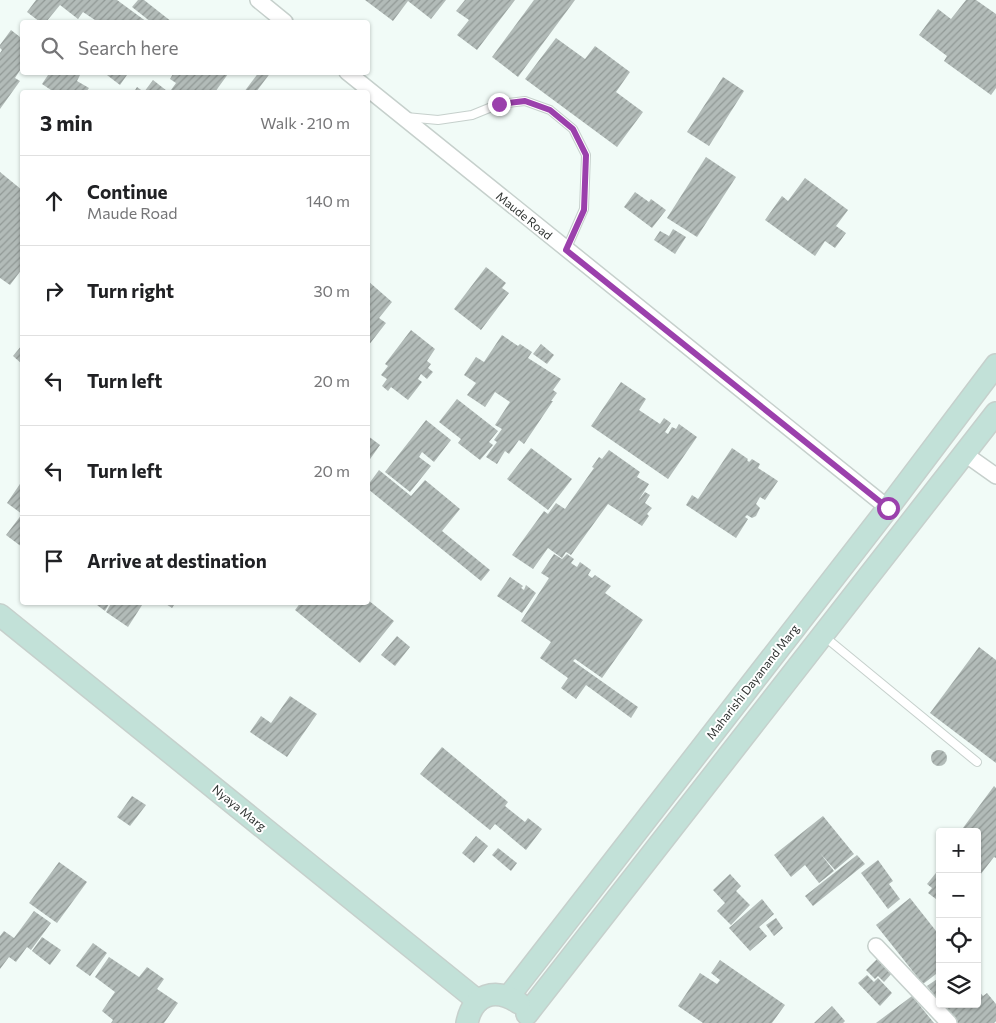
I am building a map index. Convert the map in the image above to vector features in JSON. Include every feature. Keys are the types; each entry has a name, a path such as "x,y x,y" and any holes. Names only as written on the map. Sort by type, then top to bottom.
{"street":[{"path":"258,0 283,20"},
{"name":"Maude Road","path":"351,75 369,90"},
{"name":"Maude Road","path":"370,91 888,508"},
{"name":"Maharishi Dayanand Marg","path":"508,996 888,508 996,365"},
{"path":"467,1023 469,1013 478,1001 487,996 498,994 508,996 519,1003 527,1019 996,413"},
{"path":"965,454 996,476"},
{"name":"Nyaya Marg","path":"0,615 478,1001"},
{"path":"876,946 949,1023"}],"lane":[{"path":"401,116 438,120 472,115 499,104 525,101 550,110 573,129 586,155 584,210 566,250"},
{"path":"823,635 977,762"}],"building":[{"path":"36,0 117,0 144,20 95,20 83,12 78,19 60,5 48,20 37,20 27,12"},
{"path":"138,0 144,0 169,20 148,20 132,7"},
{"path":"365,0 446,0 431,19 408,1 393,21"},
{"path":"465,0 515,0 477,50 457,35 469,20 456,11"},
{"path":"534,0 575,0 518,77 492,57"},
{"path":"966,0 976,0 996,14 996,88 991,95 944,61 947,56 919,35 938,9 951,19"},
{"path":"11,30 20,37 20,70 15,78 20,81 0,109 0,53 2,50 0,45"},
{"path":"556,38 585,59 595,46 630,72 616,92 643,112 617,147 525,79"},
{"path":"48,75 80,75 77,81 89,88 88,90 51,90 42,84"},
{"path":"107,75 127,75 120,85"},
{"path":"172,75 227,75 216,90 171,90 176,83 170,79"},
{"path":"257,75 269,75 258,90 246,90"},
{"path":"723,77 744,91 709,146 687,132"},
{"path":"153,80 166,90 146,90"},
{"path":"706,157 736,177 697,237 667,218"},
{"path":"0,172 20,188 20,272 10,285 0,278"},
{"path":"805,178 848,210 836,226 846,233 835,248 825,241 815,256 765,220 782,196 788,201"},
{"path":"635,192 649,202 651,199 666,210 652,228 624,207"},
{"path":"673,229 686,237 675,254 654,240 660,231 669,236"},
{"path":"486,267 506,283 502,288 509,293 481,330 454,309"},
{"path":"370,283 392,302 379,318 386,323 370,343"},
{"path":"411,330 435,349 427,361 431,364 428,368 433,372 427,379 421,374 418,379 422,382 408,400 391,387 388,391 382,386 387,379 381,375 388,366 385,364"},
{"path":"502,335 518,346 520,344 532,352 528,358 561,379 553,390 557,393 551,401 553,401 524,444 519,440 509,454 505,451 497,464 486,457 497,442 494,440 502,429 495,425 510,402 495,392 485,407 467,395 476,383 464,375 476,357 484,362"},
{"path":"541,344 554,355 547,364 533,354"},
{"path":"20,347 20,362 13,356"},
{"path":"621,382 646,399 639,410 660,424 664,418 671,423 665,432 668,434 672,427 676,429 679,424 697,437 668,479 591,426"},
{"path":"457,399 498,431 489,442 493,445 480,460 458,443 461,439 439,422"},
{"path":"426,420 451,440 434,462 422,452 419,457 431,466 410,492 385,472"},
{"path":"370,438 380,445 370,459"},
{"path":"531,448 572,479 548,510 507,479"},
{"path":"732,448 748,459 749,462 752,459 760,464 758,468 778,481 765,500 760,497 756,504 760,508 756,516 752,518 747,515 745,517 748,519 736,538 686,505 692,495 698,499"},
{"path":"609,450 640,472 637,477 649,484 638,501 645,492 650,495 645,503 652,508 642,526 608,504 571,555 566,552 562,558 548,548 533,569 512,555 544,511 548,514 556,503 565,509 594,468 592,467 599,457 602,459"},
{"path":"379,470 411,496 425,480 460,509 442,531 490,570 481,581 370,491 370,482"},
{"path":"20,484 20,513 7,503"},
{"path":"20,517 20,546 6,535"},
{"path":"554,554 562,559 567,554 574,559 571,563 577,567 580,562 591,570 588,575 592,578 595,575 611,586 605,593 643,620 602,678 575,659 573,661 638,707 631,718 586,685 576,699 561,688 568,678 540,658 551,642 521,621 549,578 541,573"},
{"path":"510,577 523,586 521,588 524,590 526,585 536,593 522,613 497,596"},
{"path":"370,602 394,621 360,663 295,610 299,605 370,605"},
{"path":"97,605 108,605 105,611"},
{"path":"110,605 142,605 128,627 106,612"},
{"path":"397,636 410,647 395,666 381,655"},
{"path":"979,647 996,660 996,763 930,713"},
{"path":"290,696 317,714 287,757 250,732 261,716 271,723"},
{"path":"442,747 508,802 505,806 525,822 528,818 542,829 526,850 495,824 490,830 420,774"},
{"path":"936,750 942,750 947,755 945,764 936,766 931,761 931,755"},
{"path":"994,786 996,788 996,858 994,857 981,874 981,828 963,828"},
{"path":"132,796 146,805 130,826 117,817"},
{"path":"823,816 854,854 835,870 820,853 834,871 819,883 805,865 791,877 774,855"},
{"path":"476,836 488,846 474,863 462,853"},
{"path":"498,848 517,863 511,871 492,855"},
{"path":"857,855 865,864 813,906 805,896"},
{"path":"878,860 893,881 889,884 900,899 888,909 861,873"},
{"path":"59,862 87,882 57,923 29,903"},
{"path":"936,873 936,899 928,893 932,888 927,884"},
{"path":"730,874 741,886 736,891 750,905 731,925 717,911 725,903 713,890"},
{"path":"910,898 936,931 936,974 923,984 876,925"},
{"path":"762,899 774,914 759,927 767,936 750,951 729,928"},
{"path":"34,911 51,923 31,950 27,947 16,962 9,957 0,969 0,936 4,931 14,938"},
{"path":"776,918 783,928 774,936 766,925"},
{"path":"42,937 61,950 50,965 32,951"},
{"path":"93,943 107,953 90,976 76,966"},
{"path":"109,957 139,977 147,967 164,979 157,989 178,1003 164,1023 111,1023 113,1020 102,1011 115,992 95,977"},
{"path":"879,957 893,972 884,982 878,976 875,979 866,970"},
{"path":"720,960 785,1005 772,1023 703,1023 678,1006 700,973 717,984 720,980 711,973"},
{"path":"867,975 874,982 878,978 892,993 880,1006 858,983"},
{"path":"936,980 936,997 927,986"},
{"path":"987,993 996,1004 996,1021 994,1023 956,1023 944,1008 981,1008 981,994 983,996"},
{"path":"912,996 934,1023 876,1023"},
{"path":"832,1006 845,1021 843,1023 814,1023"}],"route":[{"path":"499,104 525,101 550,110 573,129 586,155 584,210 566,250 888,508"}]}
